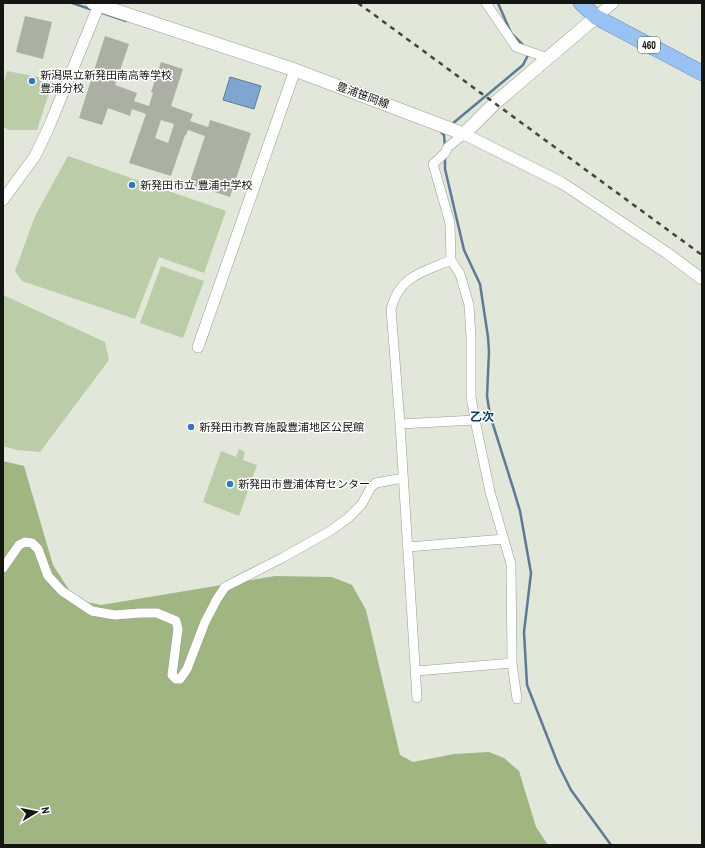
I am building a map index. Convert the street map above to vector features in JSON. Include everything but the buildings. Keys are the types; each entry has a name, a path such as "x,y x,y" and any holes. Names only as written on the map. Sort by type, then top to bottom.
{"highway":[{"name":"460","path":"581,3 596,17 702,73"}],"main road":[{"name":"豊浦笹岡線","path":"96,4 295,70 464,134"},
{"path":"464,134 495,103 596,17"}],"street":[{"path":"486,3 516,47 548,58"},
{"path":"596,17 613,3"},
{"path":"3,200 34,156 48,129 96,4"},
{"path":"198,348 295,70"},
{"path":"517,699 512,664 511,564 490,492 475,420 471,397 472,338 469,305 460,274 451,260 450,223 434,164 445,153 448,147 464,134 562,183 667,253 702,279"},
{"path":"417,698 400,424 391,309 394,299 412,276 451,260"},
{"path":"400,424 475,420"},
{"path":"3,568 20,545 25,542 32,543 38,549 48,576 62,591 92,611 106,615 157,613 176,621 178,629 172,675 176,679 180,679 187,669 205,622 225,587 282,558 330,531 348,518 362,504 371,487 376,482 403,478"},
{"path":"408,547 504,539"},
{"path":"416,671 512,664"}],"green space":[{"path":"7,71 53,80 37,130 9,130 3,127 3,86"},
{"path":"68,156 226,211 204,273 159,257 135,319 22,281 15,271 35,216"},
{"path":"161,266 204,281 183,338 140,323"},
{"path":"3,295 105,342 109,360 40,452 17,450 3,446"},
{"name":"新発田市豊浦体育センター","path":"239,449 245,452 243,460 257,465 239,516 203,502 221,451 236,457"},
{"path":"3,461 24,466 53,565 73,596 78,600 101,605 275,576 332,577 352,585 366,610 400,755 413,762 454,754 489,752 504,758 519,771 536,827 548,845 3,845"}],"water":[{"path":"230,77 261,86 254,109 223,100"}],"waterway":[{"path":"72,3 93,10"},
{"path":"498,3 511,33 523,45"},
{"path":"100,12 126,21"},
{"path":"452,124 523,65 529,53"},
{"path":"441,132 444,135 445,147"},
{"path":"445,156 445,169 464,250 480,284 488,337 489,352 487,396 490,415 520,511 531,573 524,632 527,685 558,764 571,790 611,845"}],"railway":[{"path":"358,3 702,255"}],"place":[{"name":"新潟県立新発田南高等学校 豊浦分校","path":"32,81"},
{"name":"新発田市立 豊浦中学校","path":"132,185"},
{"name":"新発田市教育施設豊浦地区公民館","path":"191,427"},
{"name":"新発田市豊浦体育センター","path":"230,484"}],"district":[{"name":"乙次","path":"482,417"}]}
